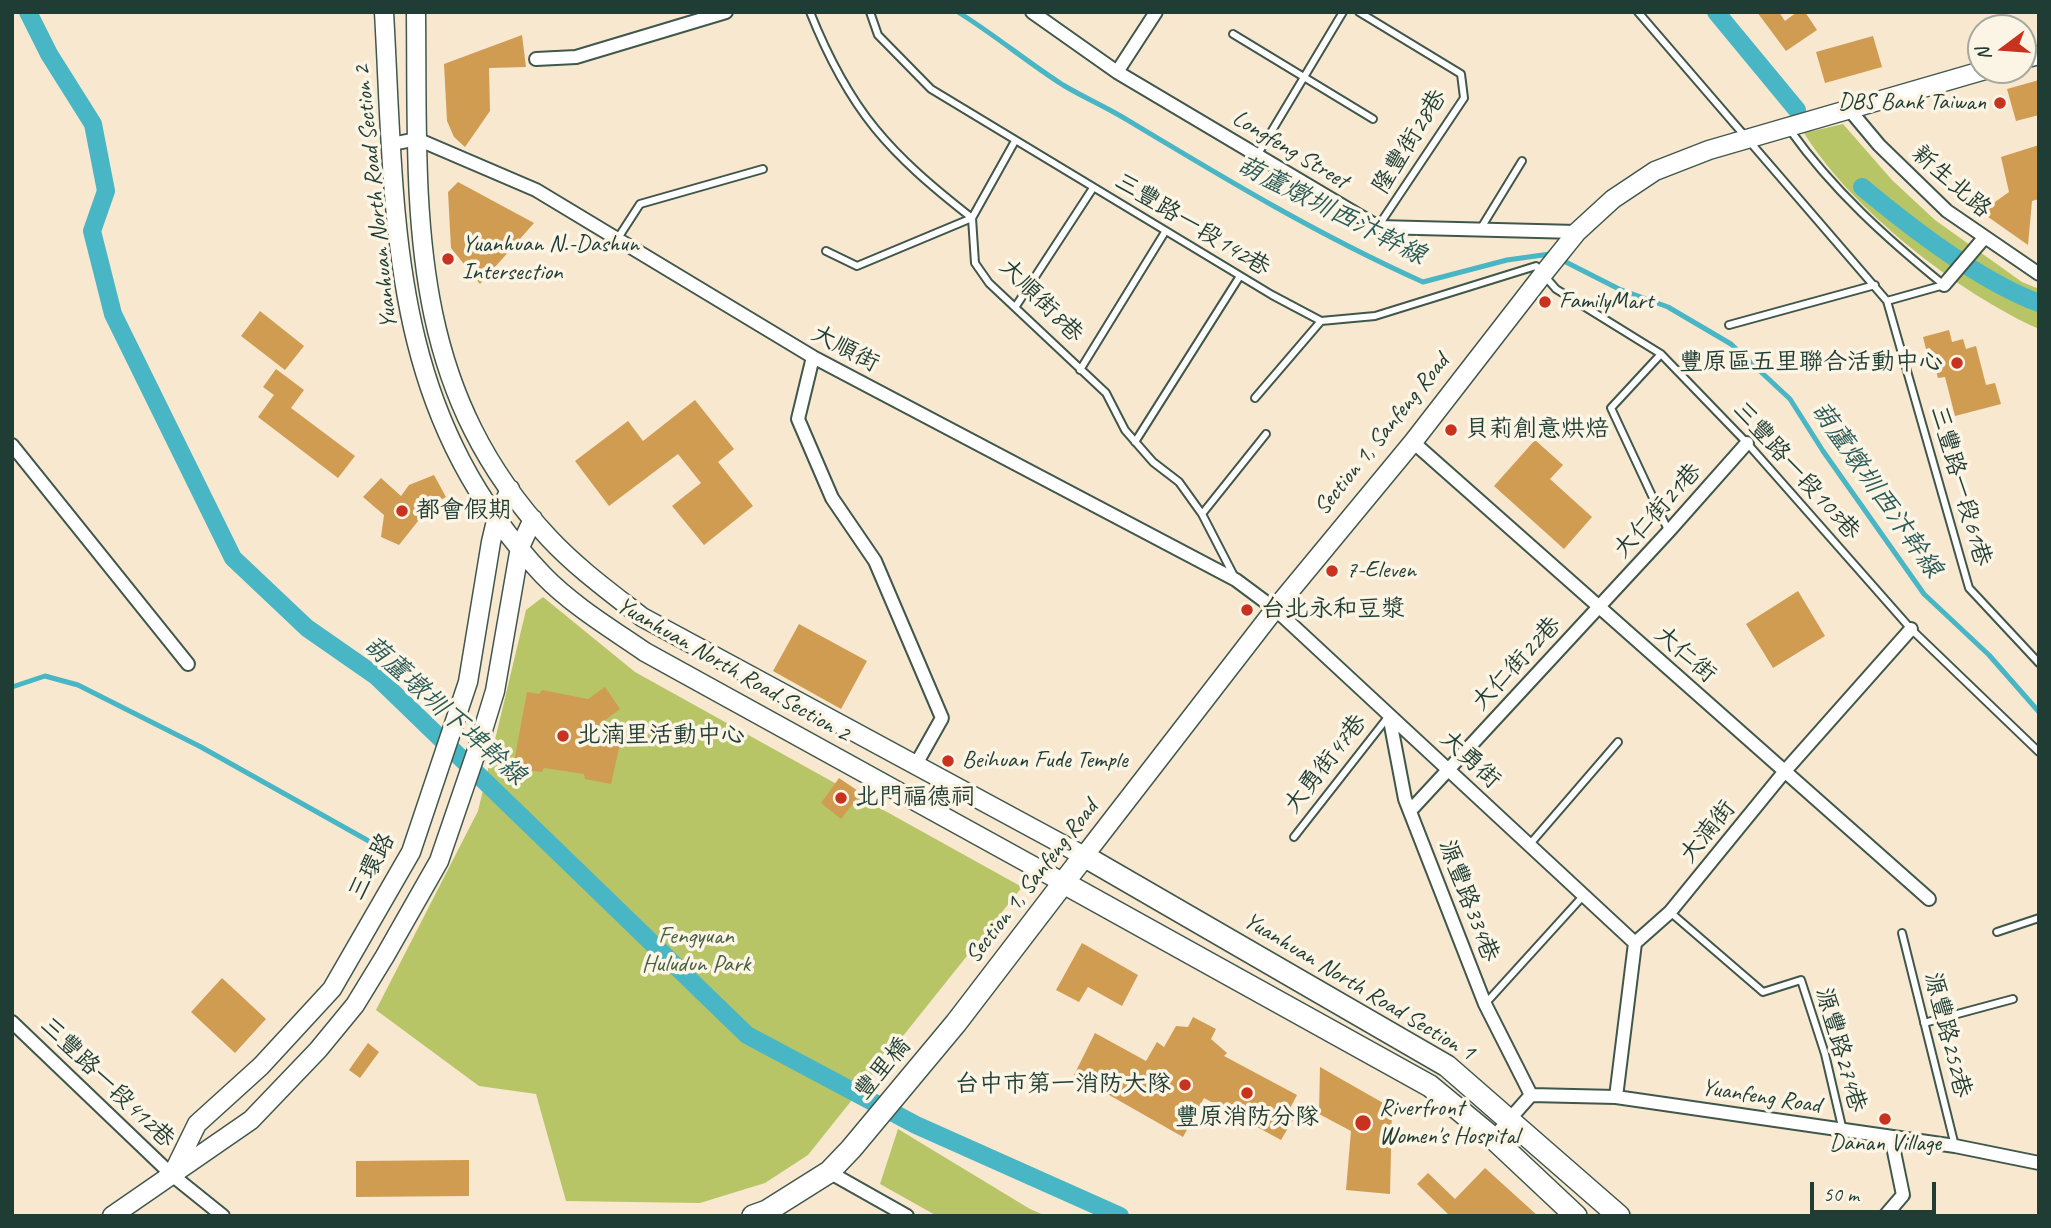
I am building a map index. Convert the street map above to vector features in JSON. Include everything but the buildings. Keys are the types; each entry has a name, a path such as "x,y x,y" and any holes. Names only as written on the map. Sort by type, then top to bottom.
{"main road":[{"name":"Section 1, Sanfeng Road","path":"956,1023 1084,856"},
{"name":"Yuanhuan North Road Section 1","path":"1084,856 1435,1059 1619,1216"},
{"name":"Yuanhuan North Road Section 1","path":"1064,883 1430,1086 1493,1138 1576,1216"},
{"name":"豐里橋","path":"829,1172 956,1023"},
{"path":"753,1216 767,1212 829,1172"}],"street":[{"name":"Yuanhuan North Road Section 2","path":"384,12 391,144 405,296 419,358 451,443 496,521 545,576 588,613 645,652 1064,883"},
{"name":"Yuanhuan North Road Section 2","path":"416,12 417,139 424,269 440,350 464,413 510,489 534,519 591,578 642,617 1084,856"},
{"path":"536,59 576,57 726,12"},
{"path":"1117,72 1156,12"},
{"name":"Longfeng Street","path":"1034,13 1117,72 1378,227 1577,232"},
{"name":"Section 1, Sanfeng Road","path":"1084,856 1275,609 1413,442 1577,232 1613,199 1655,172 1744,139 1967,75"},
{"name":"新生北路","path":"1848,108 1911,178 1981,242 2039,274"},
{"path":"391,144 417,139"},
{"name":"大順街","path":"417,139 536,190 813,357 1236,580 1275,609"},
{"path":"1946,282 1981,242"},
{"path":"813,357 798,419 832,498 875,561 942,718 915,766"},
{"name":"大仁街","path":"1413,442 1929,899"},
{"name":"大仁街21巷","path":"1599,607 1747,443"},
{"path":"12,445 188,664"},
{"name":"三環路","path":"172,1175 197,1124 261,1066 332,989 411,852 468,681 496,521 510,489"},
{"name":"三環路","path":"112,1216 251,1120 318,1050 355,1005 439,861 495,691 520,547 534,519"},
{"name":"大仁街22巷","path":"1410,811 1599,607"},
{"name":"大勇街","path":"1275,609 1636,943"},
{"name":"大湳街","path":"1636,943 1670,912 1785,771 1911,629"},
{"name":"源豐路334巷","path":"1390,715 1410,811 1485,1004 1531,1094"},
{"path":"1616,1097 1636,943"},
{"path":"332,989 355,1005"},
{"name":"三豐路一段412巷","path":"12,1022 172,1175 223,1216"},
{"path":"1493,1138 1531,1094"},
{"name":"Yuanfeng Road","path":"1531,1094 1616,1097 1955,1146 2039,1163"},
{"path":"1885,1216 1903,1195 1891,1137"},
{"path":"829,1172 907,1216"}],"lane":[{"path":"810,12 842,84 880,138 919,176 972,218"},
{"name":"三豐路一段142巷","path":"870,12 878,35 931,89 1166,232 1321,321"},
{"path":"1258,154 1343,12"},
{"name":"隆豐街28巷","path":"1359,12 1461,74 1464,98 1378,227"},
{"name":"三豐路一段61巷","path":"1638,12 1744,139 1887,301 1969,588 2039,663"},
{"path":"1234,34 1373,120"},
{"path":"1787,125 1845,198 1880,232 1946,282"},
{"path":"826,251 858,266 972,218 1015,141"},
{"path":"1480,230 1522,161"},
{"path":"618,238 640,204 763,169"},
{"path":"1016,306 1093,188"},
{"name":"大順街8巷","path":"972,218 975,263 989,283 1107,393 1125,430 1153,462 1179,482 1202,514 1236,580"},
{"path":"1080,370 1166,232"},
{"path":"1255,398 1321,321 1375,316 1536,266 1544,273"},
{"name":"三豐路一段103巷","path":"1544,273 1556,289 1661,354 1747,443 1911,629 2039,752"},
{"path":"1135,442 1240,276"},
{"path":"1887,301 1946,282"},
{"path":"1729,325 1875,285"},
{"path":"1661,354 1611,408 1669,531"},
{"path":"1202,514 1266,434"},
{"name":"大勇街47巷","path":"1294,837 1390,715"},
{"path":"1530,844 1618,742"},
{"path":"1485,1004 1584,895"},
{"name":"源豐路274巷","path":"1670,912 1763,992 1801,980 1825,1054 1843,1131"},
{"path":"1997,932 2039,918"},
{"name":"源豐路252巷","path":"1902,933 1955,1146"},
{"path":"1924,1023 2013,999"}],"green space":[{"path":"1843,124 1892,180 1935,220 2022,282 2039,289 2039,329 1975,294 1941,271 1909,246 1849,191 1804,133"},
{"name":"Fengyuan Huludun Park","path":"543,597 635,672 1022,887 808,1155 765,1183 700,1203 566,1201 536,1094 479,1086 376,1010 478,811 526,610"},
{"path":"898,1129 1046,1216 937,1216 880,1184"}],"waterway":[{"name":"葫蘆墩圳下埤幹線","path":"28,12 49,54 93,124 106,191 92,231 113,314 233,558 307,628 376,676 747,1035 916,1125 1120,1216"},
{"name":"葫蘆燉圳西汴幹線","path":"958,12 1063,85 1308,225 1423,282 1507,260 1550,254 1619,289 1668,307 1731,344 1790,399 1823,451 1924,594 1989,655 2039,712"},
{"path":"1716,12 1797,110"},
{"path":"1862,187 1924,236 1970,267 2039,303"},
{"path":"12,687 45,676 78,685 201,747 383,849"}],"place":[{"name":"DBS Bank Taiwan","path":"2000,103"},
{"name":"Yuanhuan N.-Dashun Intersection","path":"448,259"},
{"name":"FamilyMart","path":"1545,302"},
{"name":"豐原區五里聯合活動中心","path":"1957,363"},
{"name":"貝莉創意烘焙","path":"1451,430"},
{"name":"都會假期","path":"402,511"},
{"name":"7-Eleven","path":"1332,571"},
{"name":"台北永和豆漿","path":"1247,610"},
{"name":"北湳里活動中心","path":"563,736"},
{"name":"Beihuan Fude Temple","path":"948,761"},
{"name":"北門福德祠","path":"841,798"},
{"name":"台中市第一消防大隊","path":"1185,1085"},
{"name":"豐原消防分隊","path":"1247,1093"},
{"name":"Danan Village","path":"1885,1119"},
{"name":"Riverfront Women's Hospital","path":"1363,1123"}]}
